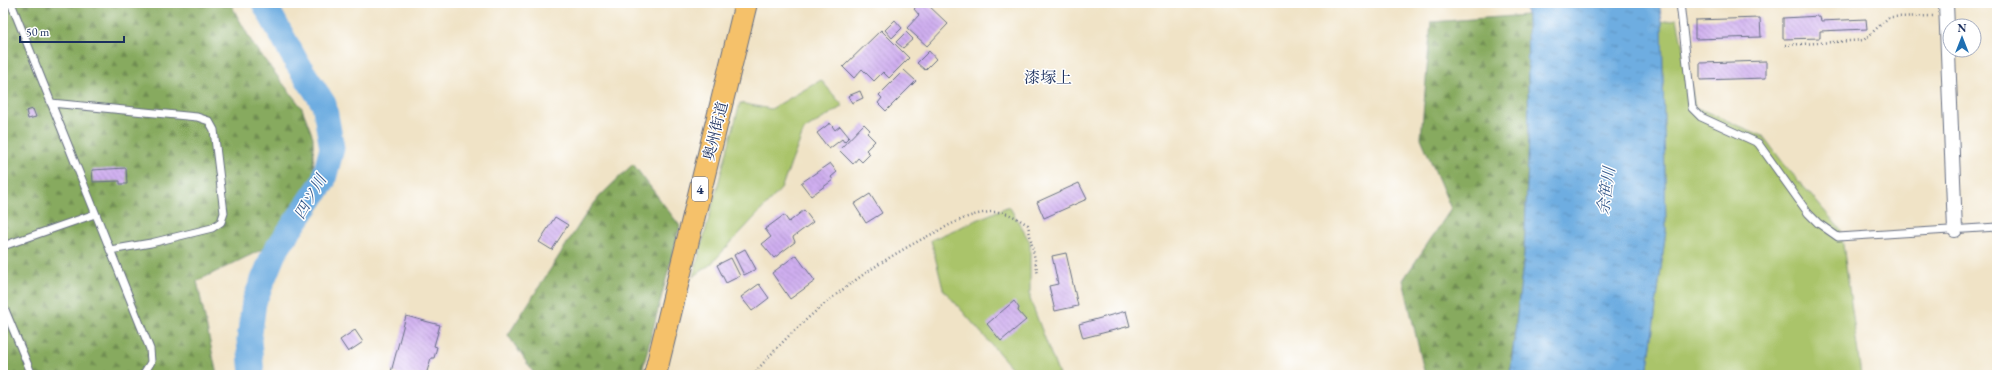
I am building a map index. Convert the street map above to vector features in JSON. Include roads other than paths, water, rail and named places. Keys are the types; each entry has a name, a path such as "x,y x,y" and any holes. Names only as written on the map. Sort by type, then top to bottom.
{"highway":[{"name":"奥州街道","path":"655,375 746,3"}],"street":[{"path":"1946,10 1955,230"}],"lane":[{"path":"11,3 150,348 151,362 143,375"},
{"path":"1680,3 1692,108 1701,117 1758,143 1808,213 1818,223 1838,237 1997,227"},
{"path":"51,103 197,117 209,121 214,130 224,214 221,222 212,228 110,250"},
{"path":"3,246 95,214"},
{"path":"3,305 32,375"}],"water":[{"name":"余笹川","path":"1525,3 1659,3 1662,22 1666,230 1647,375 1510,375 1524,256 1529,138 1527,15"}],"waterway":[{"name":"四ツ川","path":"252,375 249,340 254,302 274,253 323,182 332,148 324,104 297,63 264,3"}],"district":[{"name":"漆塚上","path":"1048,77"}]}
